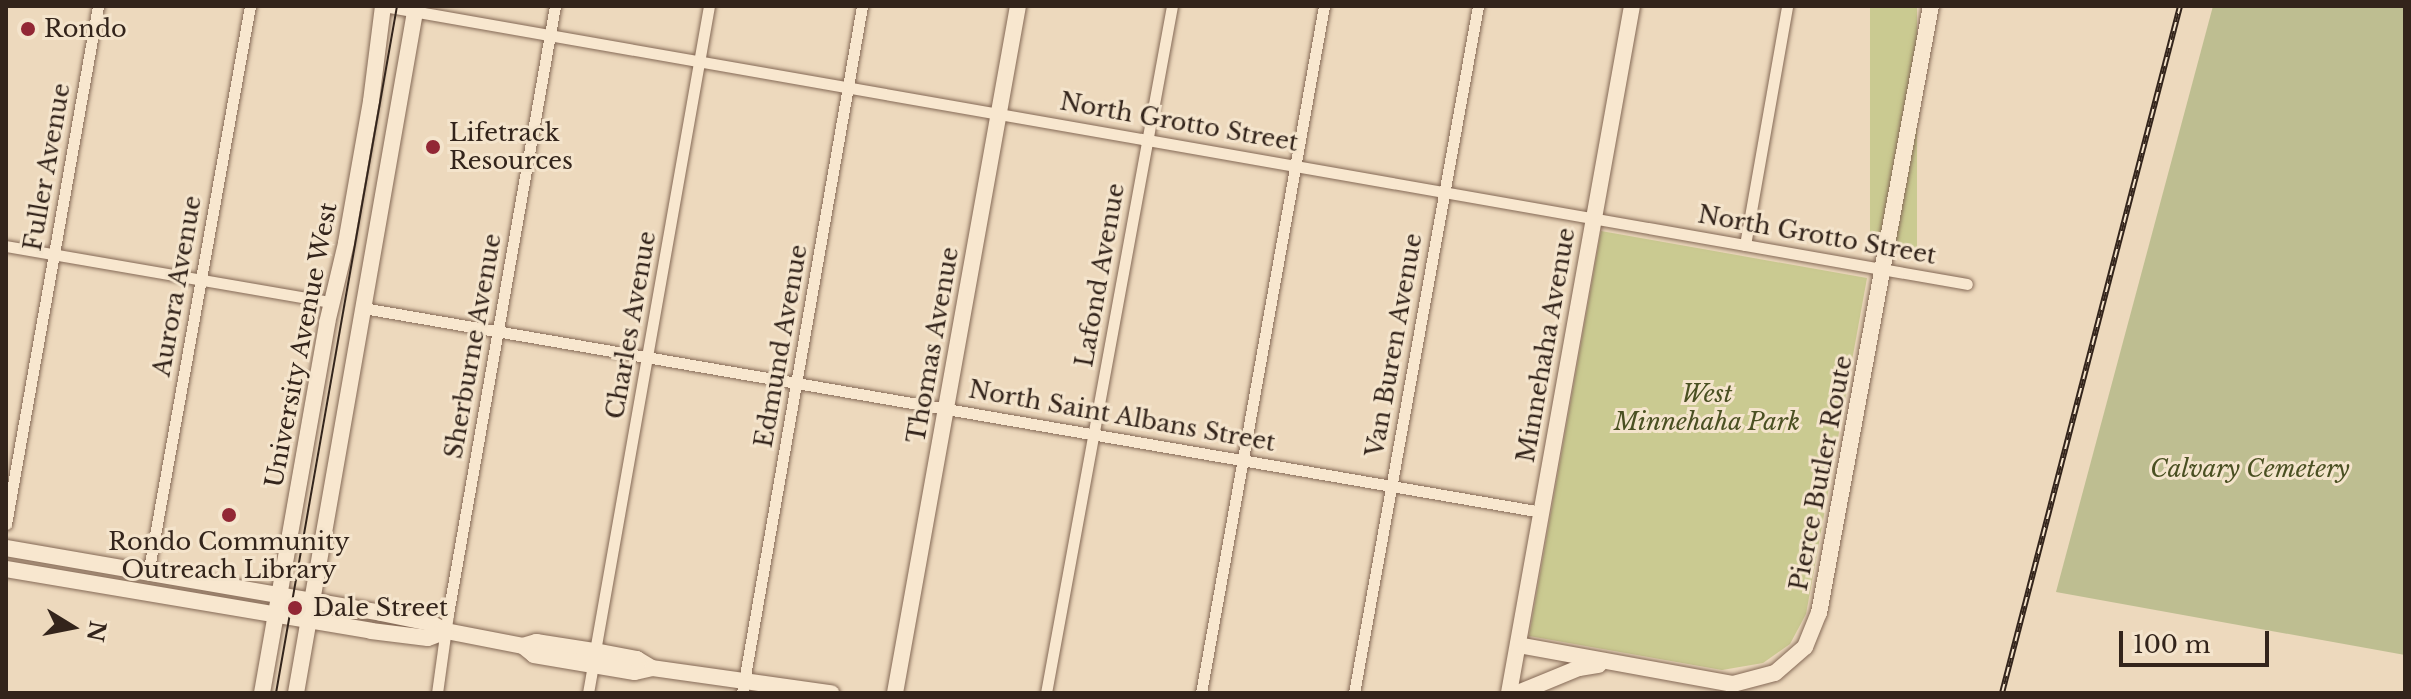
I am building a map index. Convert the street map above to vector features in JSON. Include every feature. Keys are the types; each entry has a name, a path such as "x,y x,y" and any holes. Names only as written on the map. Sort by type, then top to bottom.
{"main road":[{"name":"University Avenue West","path":"262,693 331,302 369,115 384,6"},
{"name":"Thomas Avenue","path":"895,693 1018,6"},
{"name":"Minnehaha Avenue","path":"1509,693 1632,6"},
{"name":"Pierce Butler Route","path":"1518,645 1716,683 1748,683 1775,673 1805,647 1819,613 1931,6"},
{"path":"296,693 416,9"},
{"path":"6,548 393,615 446,631 523,646 534,655 637,659 652,668 758,693"},
{"path":"6,569 308,621 428,638 446,631"},
{"path":"1518,693 1579,668 1611,663"},
{"path":"743,688 761,681 831,693"}],"street":[{"name":"Fuller Avenue","path":"6,524 98,6"},
{"name":"Aurora Avenue","path":"148,574 250,6"},
{"name":"North Grotto Street","path":"384,6 416,9 999,114 1147,137 1967,284"},
{"name":"Sherburne Avenue","path":"437,693 555,6"},
{"name":"Charles Avenue","path":"588,693 709,6"},
{"name":"Edmund Avenue","path":"743,688 862,6"},
{"name":"Lafond Avenue","path":"1046,693 1172,6"},
{"path":"1201,693 1324,6"},
{"name":"Van Buren Avenue","path":"1354,693 1478,6"},
{"path":"1745,245 1787,6"},
{"path":"6,246 331,302"},
{"name":"North Saint Albans Street","path":"363,308 1541,512"}],"green space":[{"path":"1870,6 1917,6 1917,248 1870,248"},
{"name":"Calvary Cemetery","path":"2213,6 2405,6 2405,655 2056,592"},
{"name":"West Minnehaha Park","path":"1601,231 1867,278 1806,614 1790,644 1763,663 1722,670 1529,636"}],"tram line":[{"path":"276,693 397,6"}],"railway":[{"path":"2002,693 2180,6"}],"place":[{"name":"Rondo","path":"28,29"},
{"name":"Lifetrack Resources","path":"433,147"},
{"name":"Rondo Community Outreach Library","path":"229,515"},
{"name":"Dale Street","path":"295,608"}]}
